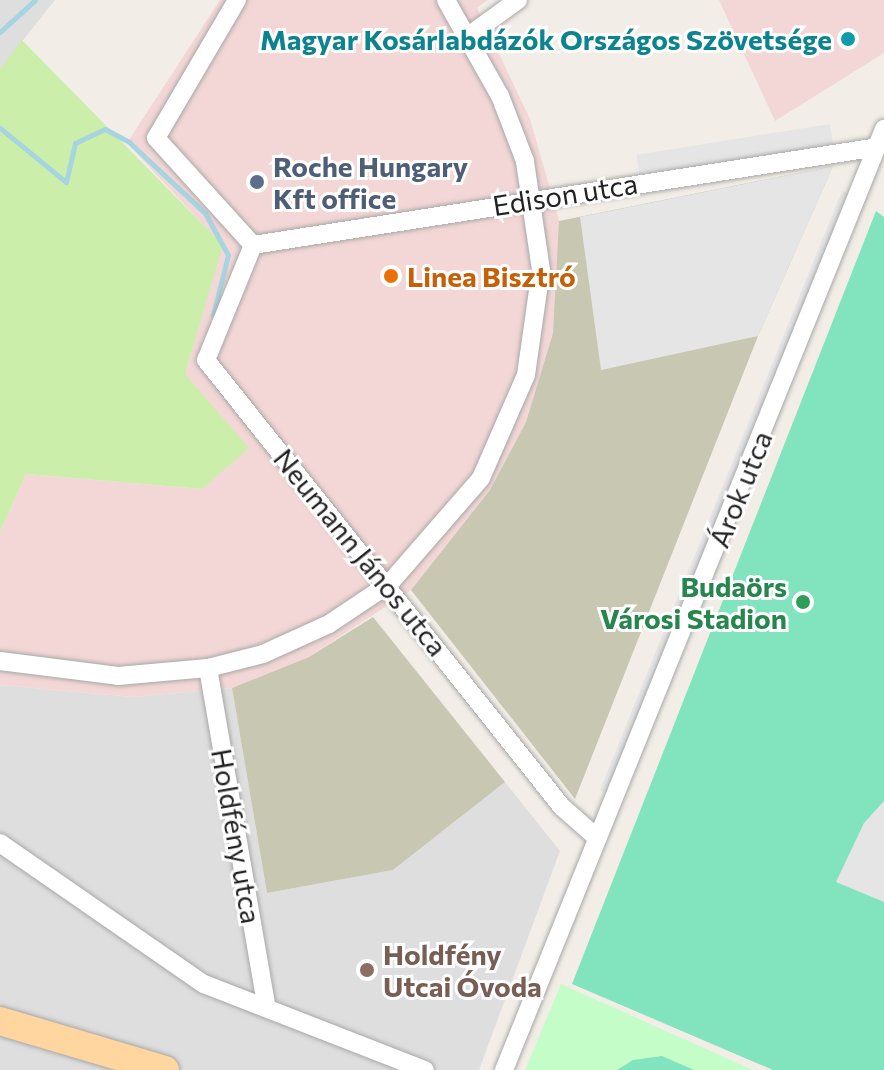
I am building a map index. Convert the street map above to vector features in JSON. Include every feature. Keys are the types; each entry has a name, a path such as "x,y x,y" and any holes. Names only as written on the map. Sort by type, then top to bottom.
{"main road":[{"path":"0,1021 165,1070"}],"street":[{"path":"237,0 156,138 253,245"},
{"path":"0,661 118,676 208,668 299,640 389,584 481,478 514,408 540,302 532,200 500,96 446,0"},
{"path":"467,37 518,0"},
{"name":"Edison utca","path":"253,245 532,200 881,138"},
{"name":"Árok utca","path":"504,1070 881,138"},
{"name":"Neumann János utca","path":"253,245 206,360 389,584 562,807 597,838"},
{"name":"Holdfény utca","path":"208,668 266,1003"},
{"path":"0,843 160,959 204,984 266,1003 425,1070"}],"shaded area":[{"path":"0,0 55,0 0,69"},
{"path":"220,0 488,0 477,8 530,119 562,230 553,333 526,422 490,490 411,590 309,657 232,688 133,697 0,685 0,532 26,474 202,489 185,374 222,245 127,143"},
{"path":"719,0 884,0 884,53 775,121"},
{"path":"830,124 834,149 640,179 636,155"},
{"path":"833,166 758,336 575,799 411,590 490,490 526,422 553,333 559,221"},
{"path":"833,166 758,336 601,370 580,217"},
{"path":"842,191 859,198 617,797 600,790"},
{"path":"373,617 505,782 393,870 267,893 232,688 309,657"},
{"path":"0,685 133,697 232,688 267,893 393,870 505,782 560,851 479,1070 0,1070"},
{"path":"884,801 884,902 836,882 864,823"}],"green space":[{"path":"22,40 223,245 185,374 249,448 202,489 26,474 0,532 0,69"},
{"name":"Budaörs Városi Stadion","path":"876,211 884,217 884,1070 773,1070 572,984"},
{"path":"561,984 753,1070 525,1070"},
{"path":"662,1056 694,1070 617,1070 633,1060"}],"waterway":[{"path":"0,32 35,0"},
{"path":"0,128 66,182 75,143 105,129 129,142 205,213 228,255 213,315"}],"place":[{"name":"Magyar Kosárlabdázók Országos Szövetsége","path":"848,39"},
{"name":"Roche Hungary Kft office","path":"257,182"},
{"name":"Linea Bisztró","path":"391,276"},
{"name":"Budaörs Városi Stadion","path":"803,602"},
{"name":"Holdfény Utcai Óvoda","path":"367,970"}]}
